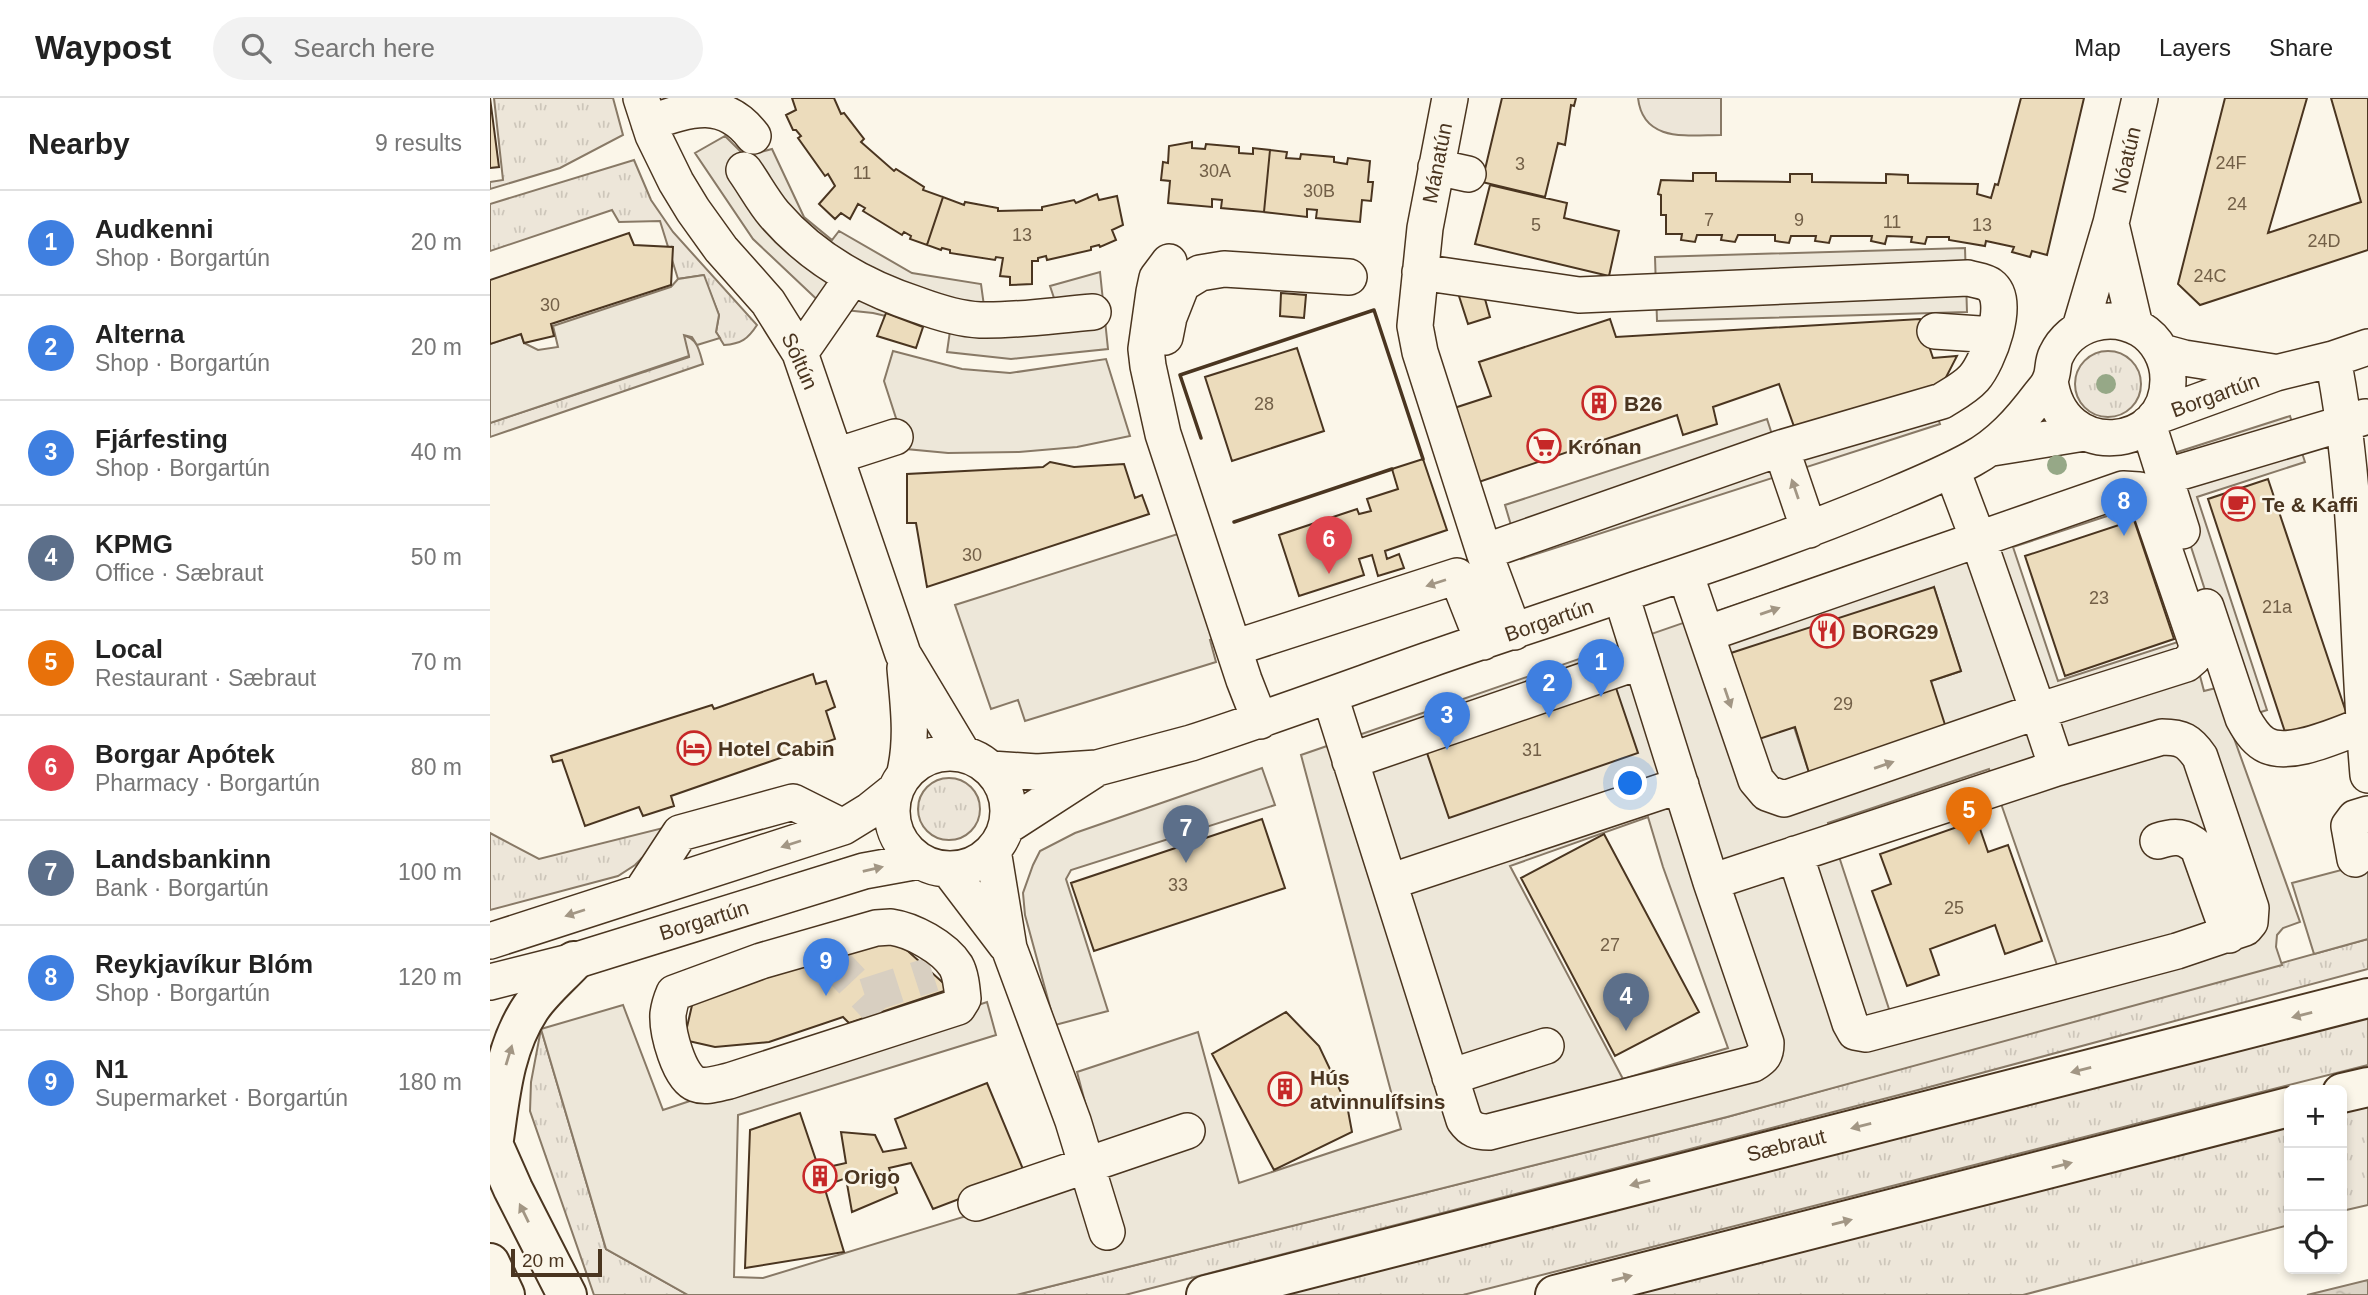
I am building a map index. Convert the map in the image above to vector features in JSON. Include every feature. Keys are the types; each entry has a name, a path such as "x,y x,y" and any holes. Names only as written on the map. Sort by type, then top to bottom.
{"main road":[{"path":"567,1295 491,1142 505,1069 519,1030 531,1007 574,961"},
{"name":"Sæbraut","path":"1206,1295 2368,998"},
{"path":"2347,1092 2368,1087"},
{"path":"1555,1295 2284,1108"},
{"path":"490,1263 505,1295"}],"street":[{"name":"Mánatún","path":"1450,98 1452,170 1425,228 1415,327 1420,352 1484,552 1499,637"},
{"name":"Nóatún","path":"2080,328 2111,223 2140,98"},
{"path":"645,111 722,108 740,118 753,136"},
{"name":"Sóltún","path":"645,111 676,182 693,210 721,249 768,302 800,353 903,654 911,728 910,750 900,781"},
{"path":"744,170 773,213 797,237 852,278 901,300 940,313 977,320 1033,320 1093,312"},
{"name":"Nóatún","path":"2111,223 2135,327"},
{"path":"1170,262 1157,278 1146,349 1163,434 1260,721"},
{"path":"1153,384 1169,317 1182,284 1200,272 1224,269 1349,277"},
{"path":"1420,272 1579,295 1968,278 1990,285 1996,293 1999,305 1994,335 1975,377 1942,401 1781,448 1484,552"},
{"path":"800,353 852,278"},
{"path":"2080,328 2102,321 2124,322 2146,333 2162,352"},
{"name":"Borgartún","path":"490,941 843,827 869,811 917,762 931,755 947,752 977,762 1037,772 1097,768 1260,721 1810,530 1952,470 1992,448 2024,415 2050,380 2055,356 2062,345 2080,328"},
{"path":"1935,331 1994,335"},
{"name":"Borgartún","path":"1992,448 2084,433 2113,438 2131,434 2151,421 2276,373 2368,347"},
{"name":"Borgartún","path":"2162,352 2276,373"},
{"name":"Borgartún","path":"2151,421 2167,393 2167,365 2162,352"},
{"path":"2333,359 2356,420 2352,505 2368,775"},
{"path":"2050,380 2052,393 2064,417 2084,433"},
{"path":"2164,477 2356,420"},
{"path":"2151,421 2164,477 2242,718 2252,733 2263,744 2277,749 2292,749 2364,725"},
{"path":"836,456 895,437"},
{"path":"1781,448 1810,530"},
{"path":"1952,470 2057,768"},
{"path":"1685,573 1756,780 1767,793 1784,799 2038,711 2186,664 2194,657 2197,645 2147,499 2139,490 2123,489 1706,634"},
{"path":"1234,648 1457,576 1499,637"},
{"path":"1330,696 1464,1120 1478,1132 1489,1132 1753,1064 1766,1052 1766,1043 1711,882 1620,595"},
{"name":"Sóltún","path":"903,654 977,762"},
{"path":"1350,761 1641,660"},
{"path":"1711,882 1795,854 2057,768 2162,737 2179,737 2190,744 2200,757 2251,908 2250,922 2245,928 2163,955 1866,1034 1856,1032 1850,1023 1795,854"},
{"path":"977,762 1001,782 1006,796 1008,812 1000,839 1009,948 1107,1232"},
{"name":"Borgartún","path":"490,982 574,961 863,871 973,864 1000,839 1097,768"},
{"path":"900,781 891,810 894,830 904,848 934,865 1009,948"},
{"path":"1389,882 1681,785"},
{"path":"642,891 680,833 793,802 843,827"},
{"path":"2356,859 2349,826 2355,818 2368,814"},
{"path":"2158,841 2173,836 2189,839 2198,848 2229,934"},
{"path":"745,908 761,961"},
{"path":"876,928 904,929 923,937 963,999 958,1007 888,1020 729,1081 704,1086 694,1084 682,1071 671,1038 668,1017 674,993 761,961 823,951 876,928"},
{"path":"944,970 1009,948"},
{"path":"1450,1077 1546,1046"},
{"path":"976,1203 1187,1131"}],"green space":[{"path":"494,98 613,98 623,135 560,168 490,189 490,182 503,180"},
{"path":"1638,98 1721,98 1721,135 1682,135 1658,129 1648,123"},
{"path":"634,160 651,200 673,232 757,325 743,340 724,345 716,332 719,315 703,275 678,279 660,221 619,222 612,210 490,251 490,204"},
{"path":"683,335 695,342 703,364 490,437 490,423 689,357"},
{"path":"2102,351 2114,351 2126,356 2136,366 2141,384 2139,397 2126,412 2114,417 2102,417 2090,412 2080,402 2075,390 2075,378 2080,366 2090,356"},
{"path":"943,778 955,778 971,787 978,797 978,821 971,831 955,840 943,840 932,835 923,826 918,815 918,803 923,792 932,783"},
{"path":"675,825 635,865 618,876 490,910 490,833 539,859"},
{"path":"2368,939 2368,969 1922,1089 1125,1295 1016,1295 1727,1117"},
{"path":"2368,1011 2368,1065 1463,1295 1284,1295"},
{"path":"541,1029 606,1249 688,1295 594,1295 530,1111 531,1082"},
{"path":"2368,1101 2368,1205 2347,1210 2347,1148 2347,1107"},
{"path":"2284,1123 2284,1226 2023,1295 1613,1295"}],"shaded area":[{"path":"725,136 745,156 772,149 804,217 832,240 839,231 912,273 981,284 984,306 1055,301 1050,286 1100,272 1108,349 1011,359 947,352 950,331 873,313 826,308 753,239 695,153"},
{"path":"1965,248 1967,312 1657,321 1655,257"},
{"path":"704,275 719,315 716,332 720,338 697,345 692,337 684,335 689,356 490,423 490,344 521,334 524,343 538,350 558,347 553,326 671,287 678,279"},
{"path":"893,351 962,369 1010,373 1106,359 1130,436 1077,447 1019,452 948,453 906,449 884,381"},
{"path":"1932,402 1940,424 1521,559 1505,505 1767,419 1778,453"},
{"path":"2290,416 2305,462 2197,497 2267,710 2246,717 2162,457"},
{"path":"2100,479 2110,515 2013,547 2058,681 2190,638 2204,691 2216,688 2300,922 2283,928 2277,935 2276,947 2282,965 1727,1117 1016,1295 688,1295 606,1249 541,1029 623,1005 663,1110 987,1002 996,1035 738,1115 734,1277 763,1278 1104,1174 1077,1072 1198,1032 1239,1183 1401,1129 1301,755","holes":["1934,587 1961,671 1931,681 1810,775 1794,727 1759,738","1989,769 2057,965 1890,1012 1828,823","1648,817 1663,867 1728,1048 1623,1079 1510,866"]},
{"path":"1203,526 1237,632 1210,640 1216,662 1025,721 1018,700 991,709 955,605"},
{"path":"1262,768 1275,805 1071,870 1066,879 1108,1011 1055,1025 1025,915 1023,893 1040,851 1075,833"},
{"path":"2368,863 2368,939 2314,954 2292,883"}],"water":[{"path":"2368,1280 2368,1295 2307,1295"}],"building":[{"path":"490,98 499,167 490,168"},
{"path":"792,98 834,98 841,114 844,113 864,139 861,142 894,171 896,169 924,187 923,190 943,197 927,245 910,239 911,236 904,232 902,235 863,211 865,208 858,204 850,219 841,213 835,219 819,204 835,186 798,138 801,136 793,130 786,115 796,110"},
{"path":"1502,98 1576,98 1574,106 1571,105 1565,145 1558,143 1545,197 1482,182"},
{"path":"2021,98 2084,98 2047,255 2032,251 2030,257 2012,252 2014,247 1986,241 1985,246 1949,240 1949,237 1927,237 1925,244 1911,242 1912,237 1887,236 1885,244 1871,241 1872,236 1831,236 1829,243 1815,241 1816,236 1791,236 1789,243 1775,241 1775,235 1738,235 1735,242 1721,240 1722,235 1697,235 1695,242 1681,240 1682,234 1666,234 1666,215 1661,215 1661,195 1658,194 1661,180 1693,181 1693,173 1716,173 1716,181 1790,182 1790,174 1812,174 1812,182 1886,183 1886,174 1908,175 1908,183 1978,184 1977,194 1991,198 1995,184 1998,185"},
{"path":"2225,98 2307,98 2268,233 2361,202 2331,98 2368,98 2368,250 2200,305 2178,284"},
{"path":"1192,142 1192,148 1205,149 1206,144 1239,147 1239,153 1253,154 1253,148 1270,150 1264,212 1221,208 1222,200 1212,199 1212,207 1168,203 1170,181 1161,180 1163,162 1168,163 1169,146"},
{"path":"1270,150 1287,152 1286,158 1300,159 1301,154 1334,157 1334,162 1347,164 1348,158 1370,161 1368,182 1373,182 1371,201 1362,200 1360,222 1316,218 1317,210 1307,209 1307,217 1264,212"},
{"path":"1490,185 1567,203 1564,218 1619,231 1609,276 1475,244"},
{"path":"1097,194 1099,200 1117,196 1123,225 1112,230 1116,240 1100,247 1091,247 1091,250 1047,260 1046,256 1032,261 1032,284 1010,285 1010,277 1000,276 1003,258 996,257 995,260 950,253 950,250 927,245 943,197 964,205 965,202 998,208 998,211 1042,210 1042,207 1074,200 1076,203"},
{"path":"629,233 634,245 673,247 671,285 551,324 554,336 524,343 521,334 490,344 490,280"},
{"path":"1281,293 1306,295 1304,318 1280,316"},
{"path":"1467,293 1485,299 1490,317 1468,324 1459,296"},
{"path":"886,313 923,327 916,348 877,336"},
{"name":"B26","path":"1610,319 1616,337 1920,319 1933,358 1957,356 1941,387 1797,435 1779,384 1713,407 1717,424 1683,435 1677,415 1470,485 1445,411 1491,396 1479,362"},
{"path":"1297,348 1324,431 1232,461 1205,377"},
{"path":"1423,459 1447,530 1385,551 1387,559 1399,554 1404,568 1378,576 1372,555 1359,559 1364,575 1299,596 1279,535 1357,509 1359,514 1371,511 1367,499 1398,489 1392,469"},
{"path":"1050,462 1074,467 1124,464 1135,498 1142,495 1149,514 927,587 916,523 907,523 907,474 1043,467"},
{"path":"2268,479 2347,715 2286,735 2208,499"},
{"path":"2134,520 2174,639 2065,676 2025,556"},
{"path":"1934,587 1961,671 1931,681 1947,731 1810,776 1795,727 1759,739 1731,653"},
{"name":"Hotel Cabin","path":"813,674 816,684 826,681 835,707 826,711 835,739 671,796 674,806 643,816 639,807 585,826 562,760 553,762 551,756 712,705 714,709"},
{"path":"1614,682 1638,753 1449,818 1425,747"},
{"path":"1262,819 1285,888 1094,951 1071,883"},
{"path":"1977,820 1988,852 2008,845 2042,941 2005,954 1995,925 1930,949 1939,975 1907,986 1872,891 1891,884 1880,854"},
{"path":"1604,834 1699,1012 1615,1056 1521,878"},
{"path":"890,935 950,989 849,1023 843,1017 769,1042 715,1047 684,1040 693,1001"},
{"name":"Hús atvinnulífsins","path":"1286,1012 1319,1046 1347,1105 1352,1132 1274,1170 1212,1054"},
{"name":"Origo","path":"987,1083 1025,1174 933,1209 911,1163 889,1168 897,1193 852,1212 846,1178 824,1186 844,1252 745,1268 750,1130 800,1113 819,1169 846,1163 841,1132 875,1135 883,1152 906,1148 895,1119"}],"tunnel":[{"path":"828,956 881,1012"},
{"path":"865,996 933,974"}],"wall":[{"path":"1201,438 1180,375 1374,310 1423,459"},
{"path":"1234,522 1392,469"}],"place":[{"name":"B26","path":"1599,403"},
{"name":"Krónan","path":"1544,446"},
{"name":"Te & Kaffi","path":"2238,504"},
{"name":"Reykjavíkur Blóm","path":"2124,536"},
{"name":"Borgar Apótek","path":"1329,574"},
{"name":"BORG29","path":"1827,631"},
{"name":"Audkenni","path":"1601,697"},
{"name":"Alterna","path":"1549,718"},
{"name":"Hotel Cabin","path":"694,748"},
{"name":"Fjárfesting","path":"1447,750"},
{"name":"Local","path":"1969,845"},
{"name":"Landsbankinn","path":"1186,863"},
{"name":"N1","path":"826,996"},
{"name":"KPMG","path":"1626,1031"},
{"name":"Hús atvinnulífsins","path":"1285,1089"},
{"name":"Origo","path":"820,1176"}]}
